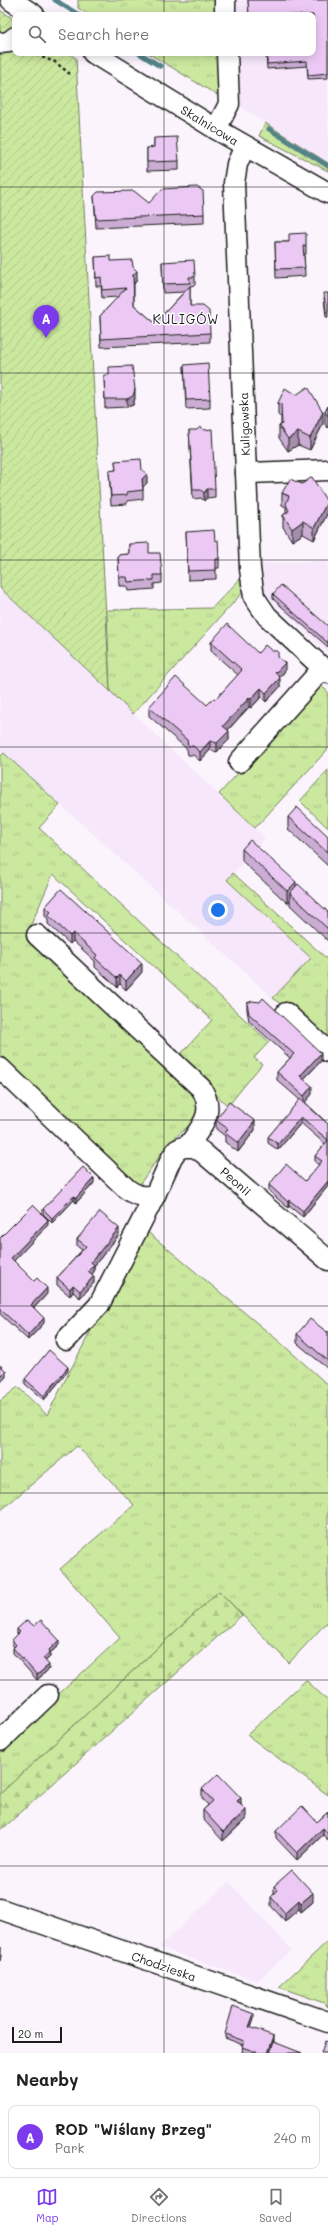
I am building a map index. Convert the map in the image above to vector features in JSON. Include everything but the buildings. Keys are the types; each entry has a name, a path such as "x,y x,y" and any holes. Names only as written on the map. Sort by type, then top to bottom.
{"street":[{"path":"12,0 29,12"},
{"path":"225,0 225,12"},
{"path":"0,43 9,42 12,40"},
{"name":"Skalnicowa","path":"98,56 216,129 328,193"},
{"path":"216,129 229,104 227,56"},
{"name":"Kuligowska","path":"245,146 237,164 234,183 250,569 254,597 267,616 325,670"},
{"path":"246,473 328,470"},
{"path":"238,762 325,670"},
{"path":"37,935 201,1088 206,1096 209,1109 203,1124 188,1146 177,1150 172,1157 155,1195 99,1305 66,1340"},
{"path":"286,1013 328,1052"},
{"path":"0,1068 133,1194 142,1197 155,1195"},
{"name":"Peonii","path":"188,1146 195,1147 202,1152 328,1260"},
{"path":"0,1741 48,1695"},
{"name":"Chodzieska","path":"0,1909 328,2022"}],"path":[{"path":"39,56 55,62 70,74"}],"shaded area":[{"path":"234,0 328,0 328,163 239,106 237,56 316,56 316,12 235,12"},
{"path":"328,560 328,653 262,591 261,564"},
{"path":"0,588 265,838 227,880 311,959 273,998 4,753 0,757"},
{"path":"229,1882 292,1950 257,1981 159,1947"}],"green space":[{"path":"78,0 217,0 218,12 84,12 78,8"},
{"path":"0,10 12,18 12,56 73,56 76,58 110,691 0,588"},
{"path":"153,56 220,56 222,98"},
{"path":"265,123 328,163 328,171 259,136"},
{"path":"242,577 242,593 133,714 110,691 107,610 212,608"},
{"path":"319,684 328,692 328,749 255,828 219,794"},
{"path":"4,753 60,805 39,828 269,1042 254,1058 262,1064 228,1106 177,1058 212,1020 53,874 27,934 200,1092 201,1115 169,1143 139,1185 0,1056 0,757"},
{"path":"328,770 328,828 300,801"},
{"path":"233,873 328,960 328,1043 273,998 311,958 227,880"},
{"path":"144,1229 281,1343 328,1385 328,1624 326,1623 289,1663 219,1591 0,1794 0,1748 120,1638 60,1569 134,1505 77,1446 0,1511 0,1401 18,1387 47,1415"},
{"path":"219,1591 242,1615 0,1831 0,1794"},
{"path":"306,1680 328,1701 328,1795 247,1735"},
{"path":"328,1941 328,2007 324,2003 279,1987"}],"waterway":[{"path":"55,0 74,12"},
{"path":"144,56 160,66"},
{"path":"269,129 328,166"}],"place":[{"name":"ROD \"Wiślany Brzeg\"","path":"46,338"}],"district":[{"name":"KULIGÓW","path":"186,318"}]}
